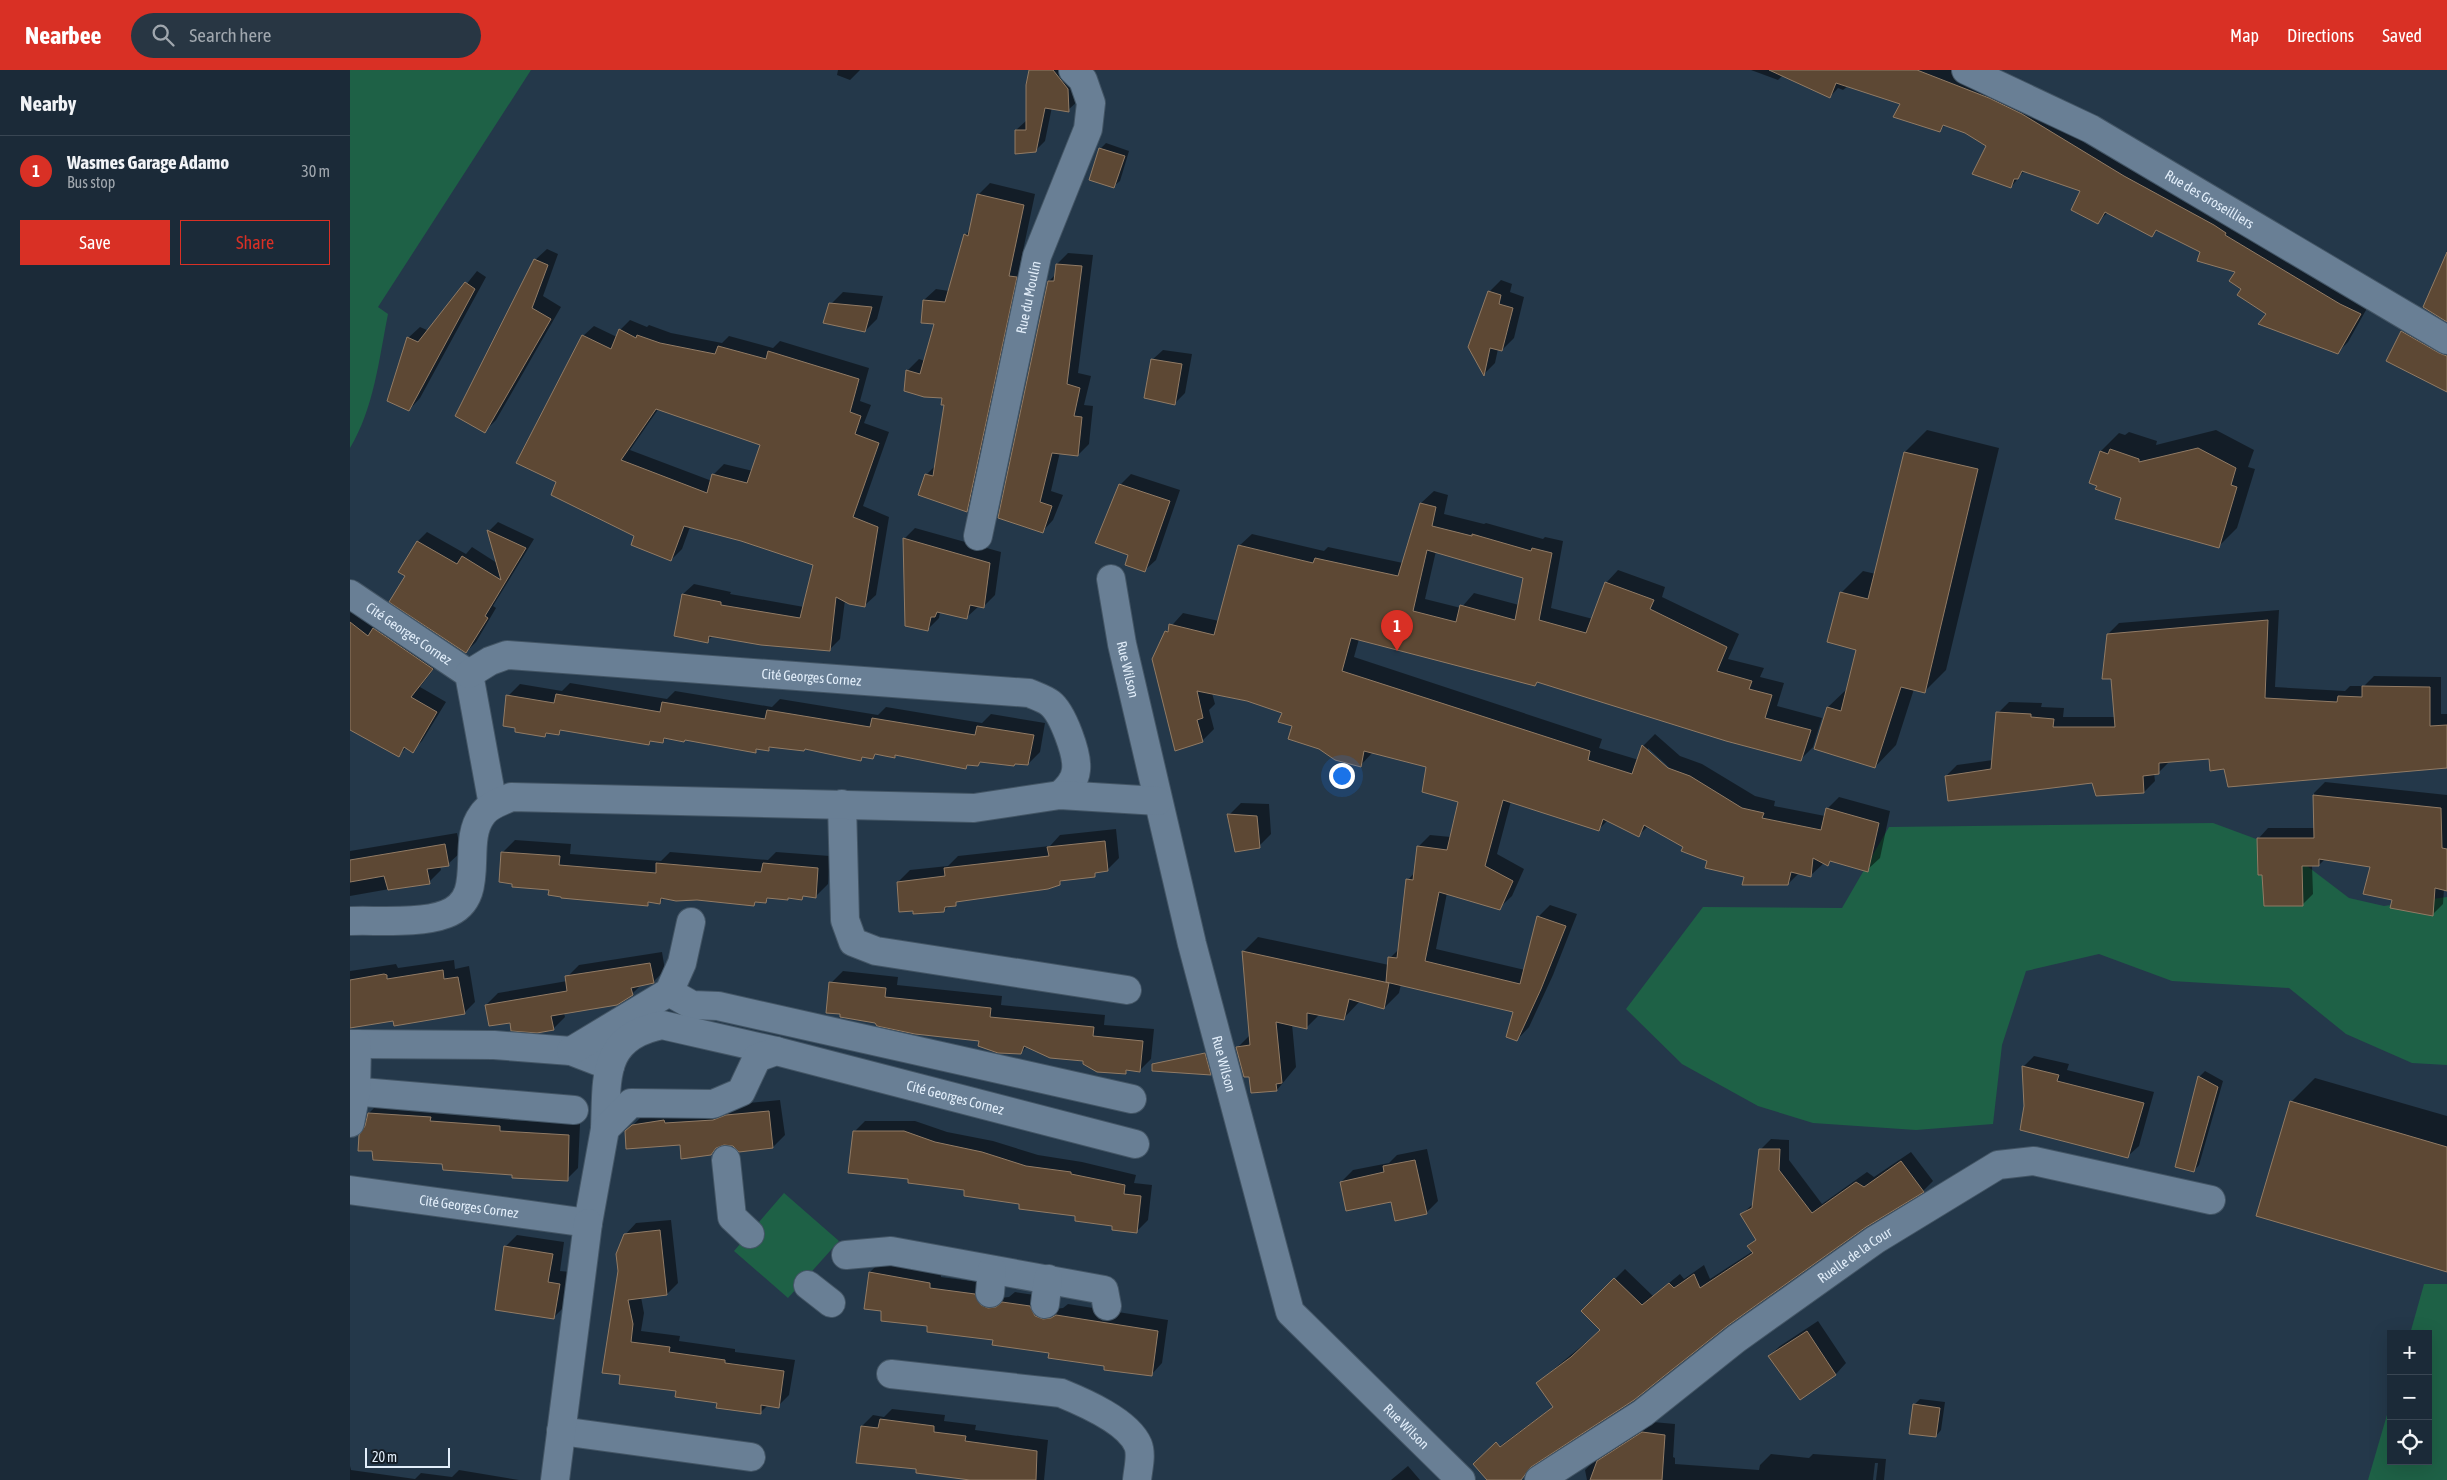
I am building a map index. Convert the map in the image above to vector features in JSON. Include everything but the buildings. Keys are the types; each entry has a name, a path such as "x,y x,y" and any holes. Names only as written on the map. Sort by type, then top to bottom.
{"street":[{"name":"Rue du Moulin","path":"978,536 1037,256 1088,129 1090,103 1083,80 1073,70"},
{"name":"Rue des Groseilliers","path":"1966,70 2091,129 2447,340"},
{"name":"Rue Wilson","path":"1111,579 1122,644 1192,944 1290,1312 1461,1480"},
{"name":"Cité Georges Cornez","path":"350,594 469,674 490,661 507,655 1029,693 1050,703 1062,716 1069,735 1077,770 1071,785 1060,796"},
{"path":"469,674 493,805"},
{"path":"350,921 422,918 446,914 460,906 469,892 476,829 482,815 493,805 511,797 974,808 1060,796 1158,801"},
{"path":"842,804 845,920 853,942 876,951 1126,990"},
{"path":"570,1051 669,992 682,963 691,922"},
{"path":"669,992 692,1005 718,1006 879,1037 1132,1099"},
{"name":"Cité Georges Cornez","path":"555,1480 588,1223 605,1129 607,1078 613,1056 626,1038 644,1028 662,1025 776,1051 1135,1144"},
{"path":"350,1123 353,1092 353,1044 494,1045 570,1051 610,1066"},
{"path":"605,1129 631,1103 714,1104 741,1092 757,1058 776,1051"},
{"path":"987,1063 987,1095"},
{"path":"353,1092 574,1110"},
{"path":"726,1160 732,1217 750,1234"},
{"name":"Ruelle de la Cour","path":"1539,1480 1643,1413 1736,1340 1875,1240 1998,1165 2034,1161 2211,1200"},
{"name":"Cité Georges Cornez","path":"350,1190 588,1223"},
{"path":"846,1255 892,1251 991,1281 1047,1292 1104,1290 1107,1306"},
{"path":"808,1285 831,1303"},
{"path":"891,1374 1061,1394 1084,1402 1125,1429 1138,1445 1140,1460 1137,1480"},
{"path":"561,1431 751,1457"}],"green space":[{"path":"350,70 531,70 378,307 388,314 378,366 365,417 350,448"},
{"path":"2213,823 2286,850 2349,898 2384,906 2447,897 2447,1065 2412,1063 2346,1034 2289,988 2172,981 2099,954 2026,971 2002,1045 1993,1124 1916,1130 1813,1123 1758,1106 1682,1064 1626,1009 1703,907 1842,908 1889,827"},
{"path":"784,1193 839,1241 788,1298 734,1251"},
{"path":"2424,1284 2447,1284 2447,1480 2368,1480 2387,1415 2387,1465 2432,1465 2432,1330 2411,1330"}],"place":[{"name":"Wasmes Garage Adamo","path":"1397,651"}]}
